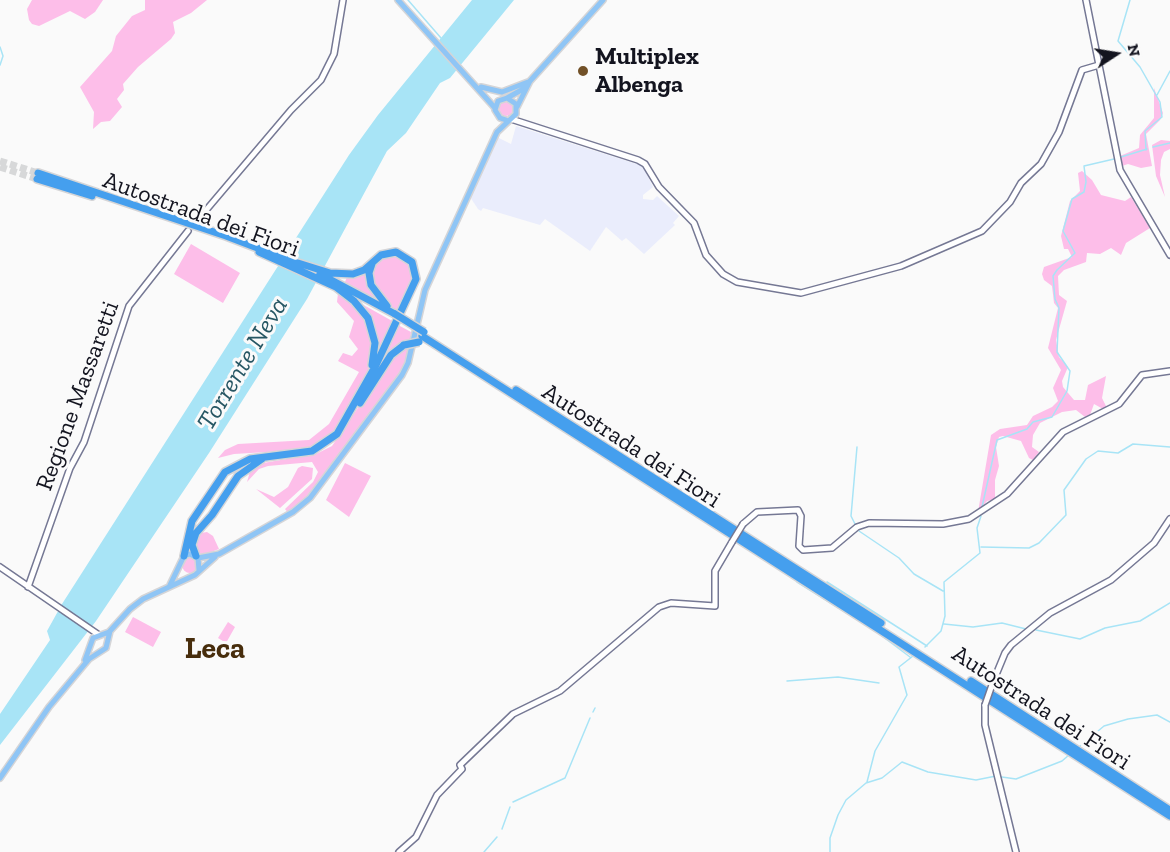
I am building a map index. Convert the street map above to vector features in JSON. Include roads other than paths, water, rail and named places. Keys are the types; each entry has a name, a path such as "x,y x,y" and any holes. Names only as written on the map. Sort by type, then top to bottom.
{"highway":[{"name":"Autostrada dei Fiori","path":"38,176 298,263 395,315 411,324 422,336 1040,724 1170,810"},
{"name":"Autostrada dei Fiori","path":"226,238 337,285"},
{"path":"184,556 192,521 220,478 241,461 299,454 318,448 337,434 368,381 416,279 412,262 399,253 388,252 354,274 330,273 298,263"},
{"path":"373,261 369,276 373,289 395,315"},
{"path":"337,285 357,304 372,328 375,350 368,381"},
{"name":"Autostrada dei Fiori","path":"395,315 422,336 1170,816"},
{"path":"352,411 360,403 391,356 404,345 422,336"},
{"path":"197,557 192,545 196,533 212,515 238,476 264,458"}],"main road":[{"path":"80,669 92,641 110,631 134,605 199,570 219,554 293,512 310,498 402,375 408,363 425,291 496,132 497,116 495,108 479,85 398,0"},
{"path":"495,108 528,84 603,0"},
{"path":"479,85 502,92 528,84"},
{"path":"496,132 517,109 528,84"},
{"path":"479,85 514,101 517,109"},
{"path":"497,116 508,120"},
{"path":"170,586 184,556 219,554"},
{"path":"197,557 199,570"},
{"path":"179,566 184,574 189,576"},
{"path":"0,778 37,722 80,669 106,648 103,636"},
{"path":"92,641 100,651"}],"street":[{"path":"196,222 291,110 321,80 334,54 343,0"},
{"path":"1086,0 1120,170 1170,255"},
{"path":"508,120 645,164 659,187 694,223 706,255 723,274 737,282 801,293 901,266 982,231 1010,202 1021,183 1041,164 1055,142 1082,70 1099,65"},
{"path":"517,109 522,120 530,127"},
{"name":"Regione Massaretti","path":"28,587 70,468 84,442 129,306 188,231"},
{"path":"399,852 416,837 437,795 462,769 460,765 513,714 560,691 659,607 671,603 715,606 715,571 743,524 757,512 798,510 801,516 799,546 803,550 832,548 857,527 869,523 943,524 969,519 1007,495 1063,432 1119,404 1142,375 1170,371"},
{"path":"1016,852 984,720 985,705 999,663 1011,645 1050,613 1106,584 1140,556 1154,543 1170,519"},
{"path":"0,567 92,631 103,636"},
{"path":"92,631 92,641"}],"water":[{"name":"Torrente Neva","path":"472,0 514,0 450,78 440,83 406,133 387,151 307,299 209,453 96,621 0,745 0,714 50,640 47,631 62,604 349,155 378,115"}],"waterway":[{"path":"408,0 441,38"},
{"path":"1130,0 1118,41 1140,67 1160,102 1162,117 1145,131 1146,150"},
{"path":"0,47 3,56 0,65"},
{"path":"1157,95 1170,71"},
{"path":"1153,147 1170,143"},
{"path":"1121,157 1147,149"},
{"path":"982,507 997,440 1027,429 1033,422 1052,417 1067,391 1070,371 1057,352 1059,308 1055,299 1053,276 1075,253 1063,231 1072,199 1084,192 1086,182 1084,166 1114,159"},
{"path":"981,547 1029,548 1039,543 1066,515 1064,490 1086,459 1098,451 1118,453 1133,444 1170,447"},
{"path":"855,524 851,516 857,447"},
{"path":"925,647 941,631 945,616 944,582 980,553 977,528 981,516"},
{"path":"859,531 899,558 914,574 943,591"},
{"path":"797,582 874,630 910,657"},
{"path":"827,582 927,646"},
{"path":"1036,630 1080,639 1105,628 1140,621 1170,603"},
{"path":"944,624 973,627 1002,623 1026,629"},
{"path":"867,782 875,751 907,695 899,667 913,656"},
{"path":"787,681 838,677 879,683"},
{"path":"593,712 595,708"},
{"path":"1079,747 1104,726 1128,719 1157,715 1170,722"},
{"path":"513,802 565,778 590,718"},
{"path":"1002,777 1016,779 1062,761 1069,755"},
{"path":"830,852 830,838 846,800 866,783 882,778 902,762 928,772 976,780 996,776"},
{"path":"502,829 510,807"},
{"path":"484,852 497,837"}],"tunnel":[{"path":"0,161 38,173"},
{"path":"0,167 37,179"}],"place":[{"name":"Multiplex Albenga","path":"583,71"}],"district":[{"name":"Leca","path":"215,649"}]}
